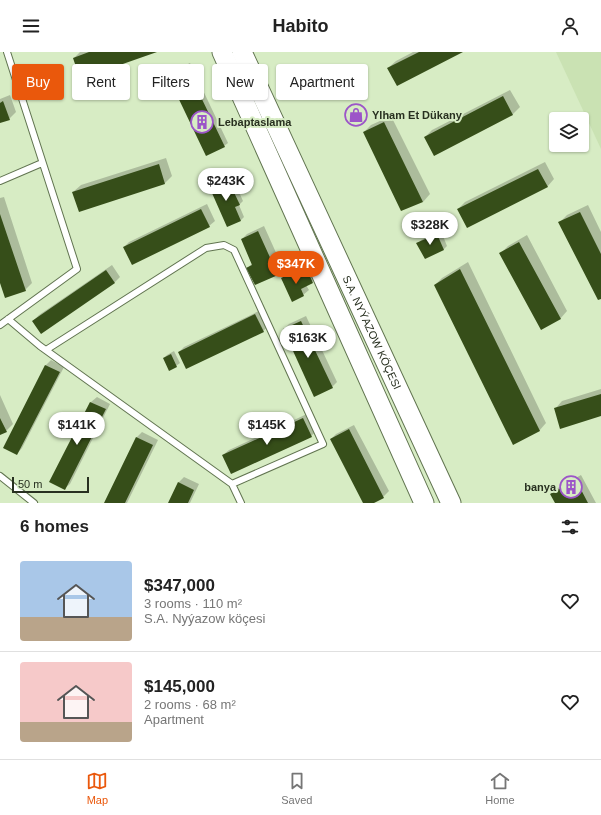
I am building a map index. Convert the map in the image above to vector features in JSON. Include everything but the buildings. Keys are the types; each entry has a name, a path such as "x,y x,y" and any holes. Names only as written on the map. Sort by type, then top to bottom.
{"main road":[{"name":"S.A. NYÝAZOW KÖÇESI","path":"222,52 424,503"},
{"name":"S.A. NYÝAZOW KÖÇESI","path":"242,52 451,503"}],"lane":[{"path":"6,52 77,269 2,321 46,350 232,484 241,503"},
{"path":"0,181 42,163"},
{"path":"46,350 206,248 224,245 234,250 323,444 232,484"},
{"path":"0,476 34,503"}],"shaded area":[{"path":"556,52 601,52 601,149 589,123 589,112 584,112"}],"place":[{"name":"Ylham Et Dükany","path":"356,115"},
{"name":"Lebaptaslama","path":"202,122"},
{"name":"banya","path":"571,487"}]}
